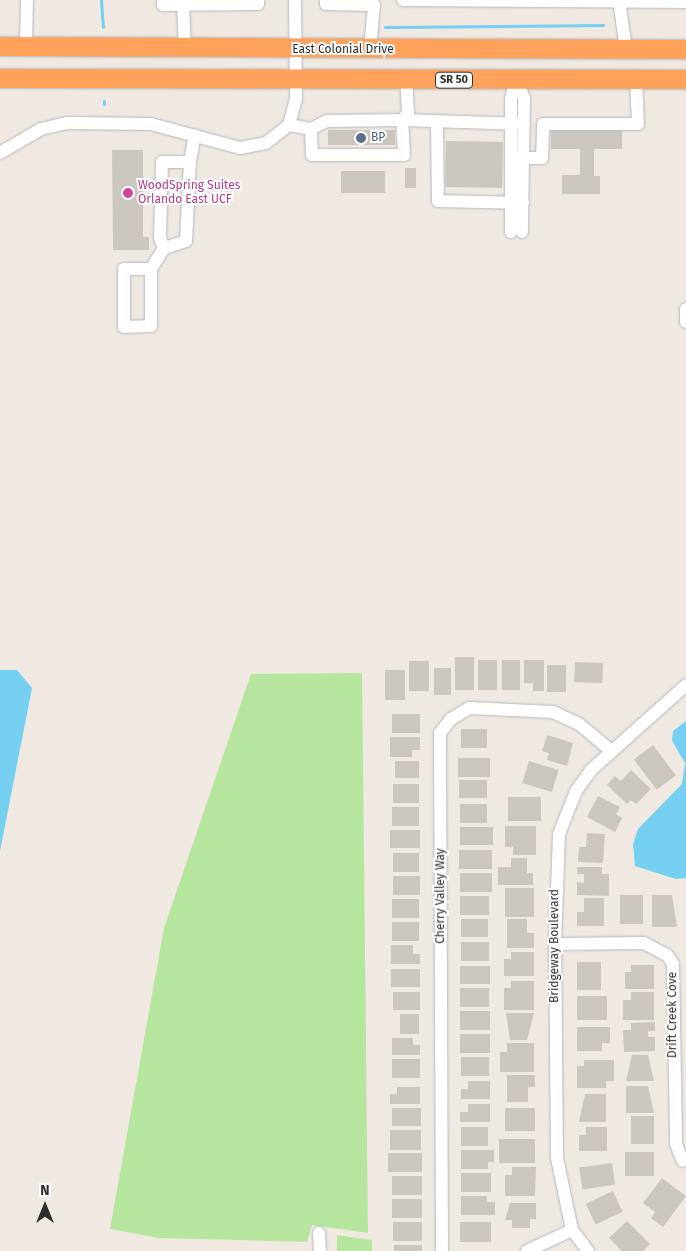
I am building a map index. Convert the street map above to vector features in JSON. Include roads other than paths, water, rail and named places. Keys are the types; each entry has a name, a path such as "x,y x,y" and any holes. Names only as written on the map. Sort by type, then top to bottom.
{"highway":[{"name":"East Colonial Drive","path":"0,46 295,50 686,48"},
{"path":"516,79 520,68 548,49"},
{"path":"0,66 296,75"},
{"name":"SR 50","path":"0,78 172,80 296,75 406,80 686,79"},
{"path":"0,90 172,80"}],"street":[{"path":"26,46 27,0"},
{"path":"163,0 163,5 258,4 258,0"},
{"path":"289,125 296,75 295,0"},
{"path":"403,0 678,1"},
{"path":"619,1 626,49"},
{"path":"326,2 374,2 370,50"},
{"path":"183,4 185,49"},
{"path":"516,79 524,98 518,125 517,232"},
{"path":"518,159 542,158 543,124 638,124 636,79"},
{"path":"311,129 312,156 404,155 402,120 408,113 406,80"},
{"path":"0,153 33,134 58,123 131,122 253,148 289,125 311,129 327,121 402,120 440,124 518,125"},
{"path":"440,124 436,194 438,201 517,203"},
{"path":"151,268 124,268 124,327 151,326 151,268 164,248 186,242 190,162 195,135"},
{"path":"164,248 160,238 162,162 190,162"},
{"path":"686,309 686,322"},
{"name":"Bridgeway Boulevard","path":"588,1251 572,1230 557,1158 554,944 559,834 576,791 610,750 686,685"},
{"name":"Cherry Valley Way","path":"442,1251 440,733 450,719 469,708 553,712 579,724 610,750"},
{"name":"Drift Creek Cove","path":"554,944 644,943 667,955 673,964 676,1144 683,1161"},
{"path":"527,1251 572,1230"},
{"path":"319,1234 320,1251"}],"water":[{"path":"0,670 17,670 32,688 0,851"},
{"path":"686,721 686,878 676,879 635,866 633,844 638,829 682,784 685,763 672,741 673,731"}],"waterway":[{"path":"101,0 103,27"},
{"path":"385,27 603,25"}],"place":[{"name":"BP","path":"361,138"},
{"name":"WoodSpring Suites Orlando East UCF","path":"128,193"}]}
